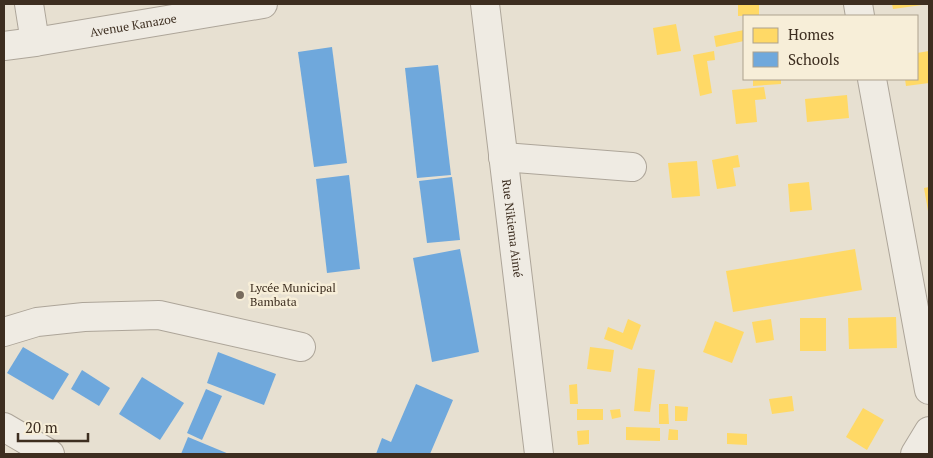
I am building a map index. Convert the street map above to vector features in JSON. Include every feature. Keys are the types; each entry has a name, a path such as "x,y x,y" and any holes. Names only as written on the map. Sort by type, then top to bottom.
{"street":[{"path":"29,4 35,42"},
{"name":"Avenue Kanazoe","path":"4,46 263,4"},
{"name":"Rue Nikiema Aimé","path":"485,4 539,454"},
{"path":"872,80 929,390"},
{"path":"503,157 632,167"},
{"path":"4,332 37,322 84,317 159,315 301,347"},
{"path":"4,428 50,454"},
{"path":"915,454 929,431"}],"building: Homes":[{"path":"738,4 759,4 759,15 738,16"},
{"path":"892,4 922,4 922,5 893,9"},
{"path":"676,24 681,51 657,55 653,28"},
{"path":"743,30 743,41 716,47 714,36"},
{"path":"714,51 715,60 707,61 712,93 700,96 693,55"},
{"path":"929,51 929,83 906,86 905,80 918,80 918,53"},
{"path":"753,80 781,80 781,84 753,86"},
{"path":"764,87 766,99 755,100 757,122 736,124 732,90"},
{"path":"847,95 849,118 807,122 805,99"},
{"path":"738,155 740,167 733,168 736,186 717,189 712,160"},
{"path":"697,161 700,196 672,198 668,163"},
{"path":"809,182 812,210 790,212 788,184"},
{"path":"929,187 929,211 928,211 924,188"},
{"path":"855,249 862,290 733,312 726,271"},
{"path":"896,317 897,348 849,349 848,318"},
{"path":"800,318 826,318 826,351 800,351"},
{"path":"628,319 641,325 632,350 604,339 608,327 623,333"},
{"path":"771,319 774,340 756,343 752,322"},
{"path":"715,321 744,332 732,363 703,352"},
{"path":"590,347 614,350 611,372 587,369"},
{"path":"638,368 655,370 650,412 634,411"},
{"path":"577,384 578,404 570,404 569,385"},
{"path":"792,396 794,411 772,414 769,399"},
{"path":"659,404 668,404 669,424 659,424"},
{"path":"675,406 688,407 687,421 675,421"},
{"path":"863,408 884,420 867,450 846,437"},
{"path":"577,409 603,409 603,420 577,420"},
{"path":"620,409 621,417 612,419 610,410"},
{"path":"626,427 660,428 660,441 626,440"},
{"path":"669,429 678,430 678,440 668,440"},
{"path":"589,430 589,444 578,445 577,431"},
{"path":"727,433 747,434 747,445 727,444"}],"building: Schools":[{"path":"332,47 347,163 314,167 298,52"},
{"path":"438,65 451,175 417,178 405,68"},
{"path":"349,175 360,269 327,273 316,179"},
{"path":"452,177 460,240 427,243 419,181"},
{"path":"460,249 479,352 432,362 413,258"},
{"path":"23,347 69,374 53,400 7,373"},
{"path":"218,352 276,374 264,405 207,383"},
{"path":"82,370 110,388 99,406 71,389"},
{"path":"142,377 184,403 160,440 119,414"},
{"path":"416,384 453,400 430,454 376,454 382,438 391,442"},
{"path":"206,389 222,396 202,440 187,433"},
{"path":"188,437 229,454 181,454"}],"place":[{"name":"Lycée Municipal Bambata","path":"240,295"}]}
